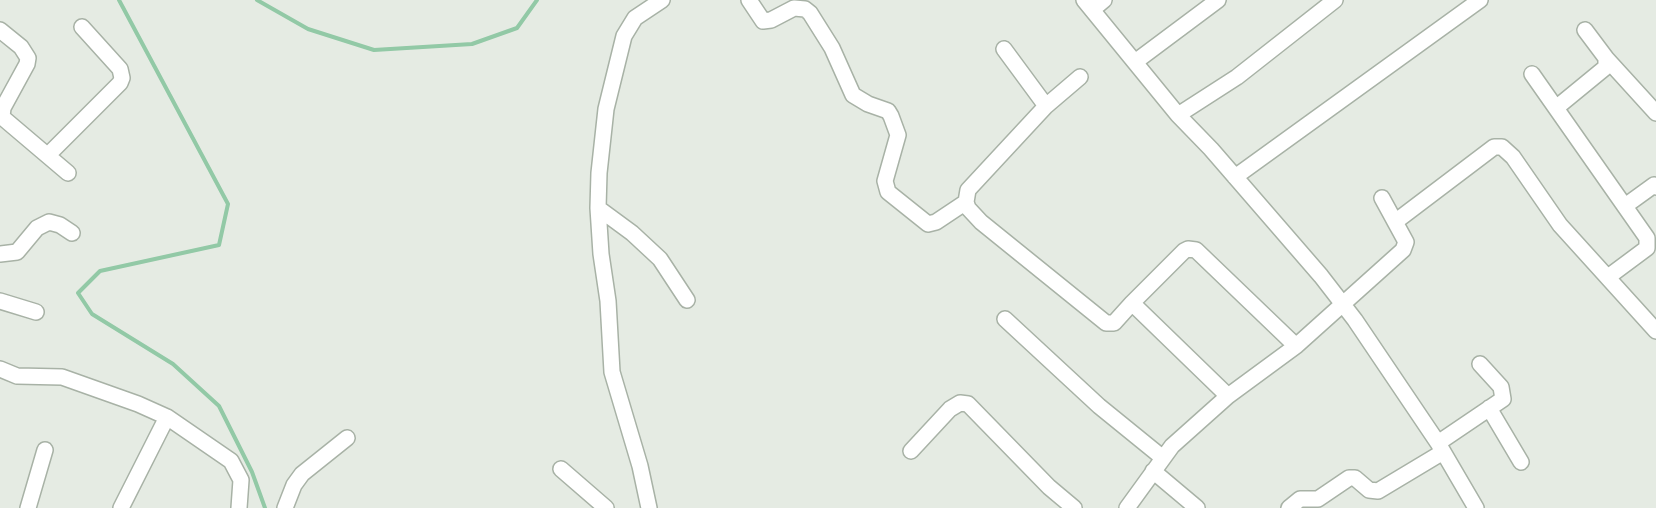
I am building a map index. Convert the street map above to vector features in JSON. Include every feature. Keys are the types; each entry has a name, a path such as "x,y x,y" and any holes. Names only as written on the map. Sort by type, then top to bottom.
{"street":[{"path":"649,508 640,466 612,372 608,301 601,254 598,208 599,173 606,109 624,36 635,18 662,0"},
{"path":"749,0 763,21 771,20 794,8 805,9 810,13 832,48 853,95 868,104 888,111 898,135 885,181 888,192 928,224 936,222 966,202"},
{"path":"1104,0 1088,5 1178,115 1236,177 1343,305 1440,447 1476,508"},
{"path":"1135,62 1218,0"},
{"path":"1178,115 1238,77 1336,0"},
{"path":"1236,177 1480,0"},
{"path":"48,155 120,83 122,78 120,70 82,27"},
{"path":"0,30 21,47 28,58 27,64 3,108 2,117 68,173"},
{"path":"1585,30 1606,58 1656,113"},
{"path":"1004,49 1046,106"},
{"path":"1556,108 1606,67 1606,58"},
{"path":"1532,74 1647,238 1648,245 1608,277"},
{"path":"1080,78 1046,106 968,190 966,202 968,208 981,222 1106,323 1114,323 1184,252 1192,249 1296,346"},
{"path":"1395,222 1494,148 1502,146 1513,157 1560,225 1656,330"},
{"path":"1625,206 1655,186"},
{"path":"1127,508 1172,446 1228,396 1296,346 1405,247 1406,242 1382,198"},
{"path":"598,208 653,252 688,300"},
{"path":"0,254 17,252 31,234 49,222 60,225 72,234"},
{"path":"0,301 36,312"},
{"path":"1132,304 1228,396"},
{"path":"1005,319 1099,406 1163,458"},
{"path":"1289,508 1300,499 1318,499 1349,478 1355,478 1369,490 1378,491 1440,447 1503,399 1503,391 1480,364"},
{"path":"0,369 17,376 62,377 138,404 167,417 230,460 240,480 239,508"},
{"path":"911,451 950,409 960,403 968,404 1074,508"},
{"path":"1489,408 1521,462"},
{"path":"121,508 167,417"},
{"path":"285,508 294,484 302,474 347,438"},
{"path":"28,508 44,450"},
{"path":"561,469 606,508"},
{"path":"1153,471 1197,508"}],"waterway":[{"path":"119,0 228,204 219,245 100,271 78,293 92,314 173,364 219,406 252,472 265,508"},
{"path":"257,0 308,29 374,50 472,44 517,28 537,0"}]}
